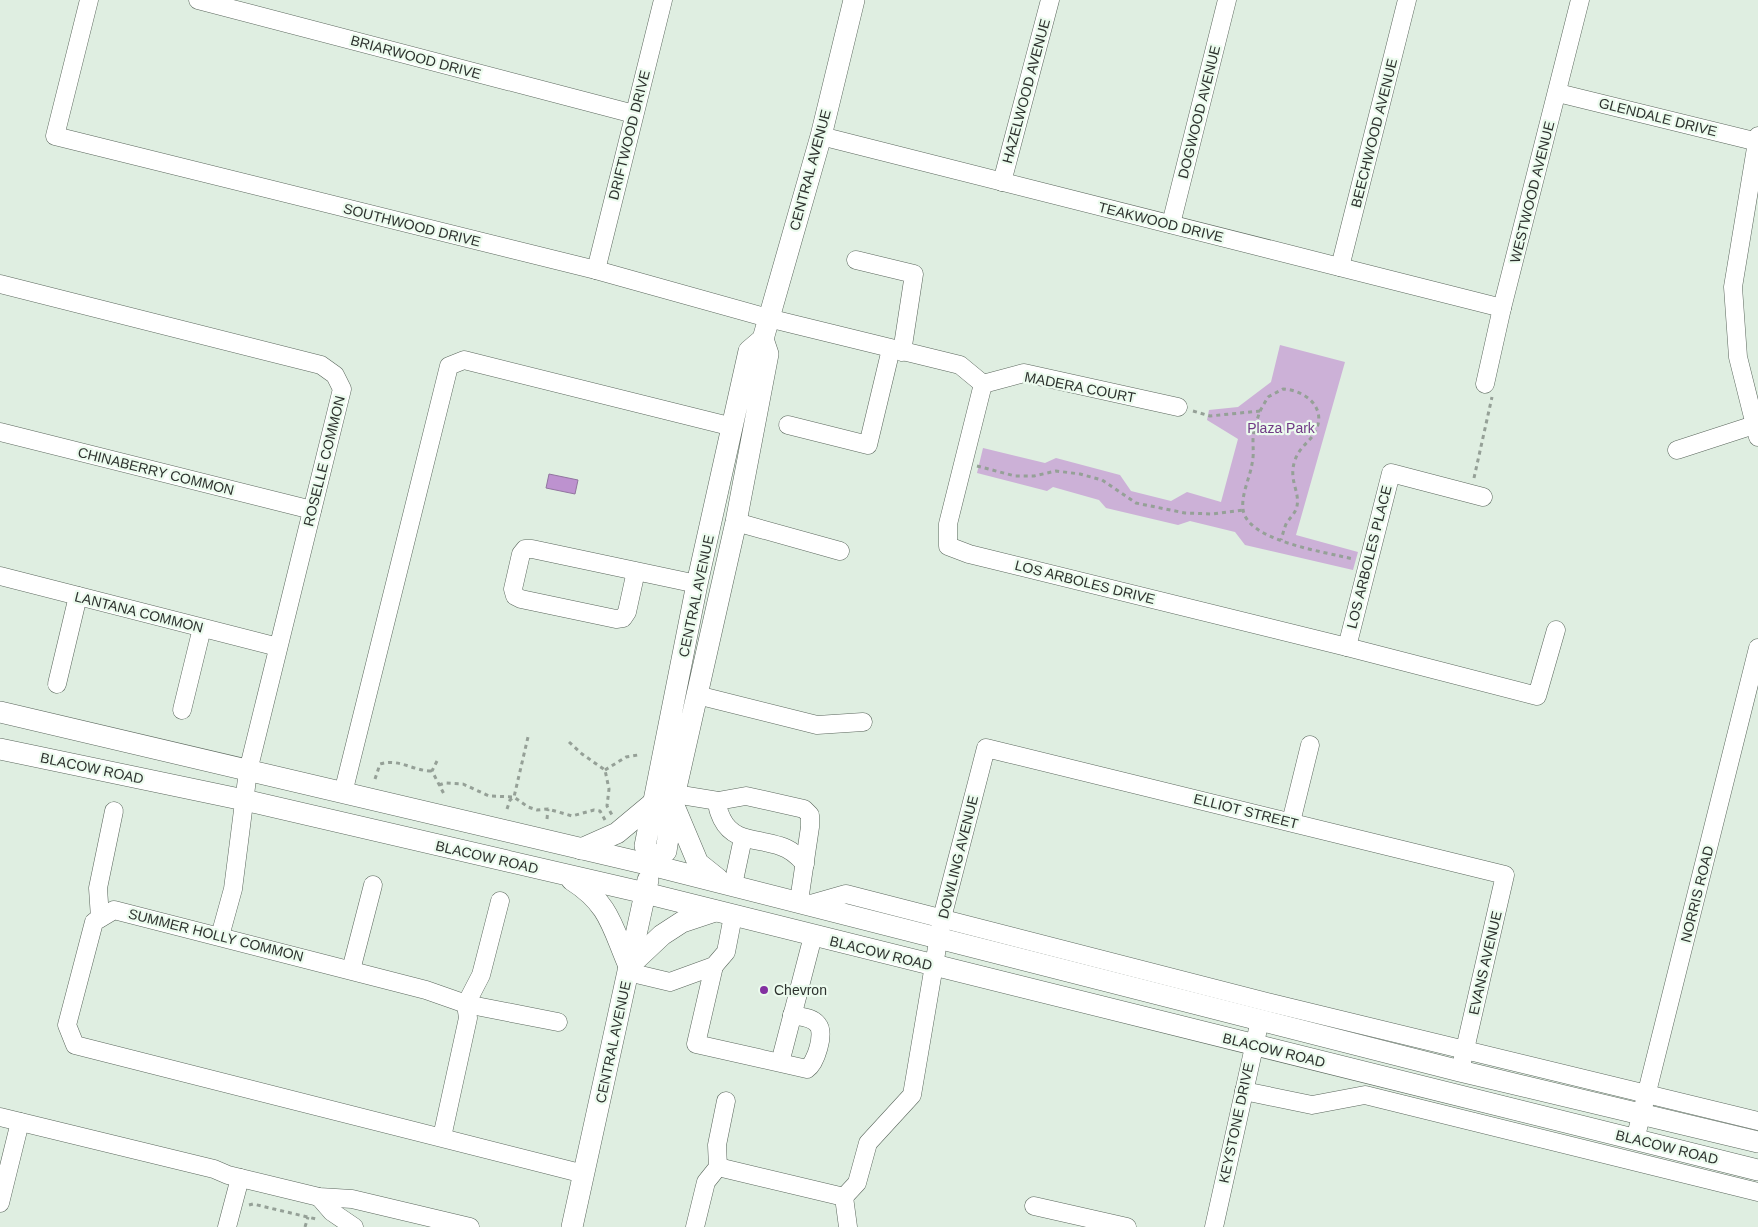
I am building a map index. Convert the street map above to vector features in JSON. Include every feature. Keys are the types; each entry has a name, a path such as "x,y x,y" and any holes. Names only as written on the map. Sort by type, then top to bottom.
{"main road":[{"name":"CENTRAL AVENUE","path":"667,801 697,695 736,522 768,354 763,339 821,136 854,0"},
{"name":"CENTRAL AVENUE","path":"572,1227 652,861 666,851 667,801 697,584 749,351 763,339"},
{"name":"BLACOW ROAD","path":"0,712 581,849 652,861 727,884 805,903 940,928 1260,1020 1462,1061 1645,1103 1758,1142"},
{"name":"BLACOW ROAD","path":"0,750 244,800 645,893 932,966 1758,1170"},
{"path":"581,849 609,839 667,801 698,863 727,884"},
{"path":"564,875 586,888 604,907 629,969 662,935 682,922 724,914"}],"street":[{"name":"SOUTHWOOD DRIVE","path":"90,0 55,136 596,270 768,318"},
{"name":"BRIARWOOD DRIVE","path":"198,0 634,114"},
{"name":"DRIFTWOOD DRIVE","path":"596,270 663,0"},
{"name":"HAZELWOOD AVENUE","path":"1002,182 1050,0"},
{"name":"DOGWOOD AVENUE","path":"1171,224 1227,0"},
{"name":"BEECHWOOD AVENUE","path":"1340,267 1407,0"},
{"name":"WESTWOOD AVENUE","path":"1486,384 1502,308 1558,93 1580,0"},
{"name":"GLENDALE DRIVE","path":"1558,93 1758,140"},
{"name":"TEAKWOOD DRIVE","path":"821,136 1502,308"},
{"path":"1677,450 1756,431 1738,357 1733,287 1758,140"},
{"path":"788,425 868,445 897,350 914,274 856,260"},
{"name":"ROSELLE COMMON","path":"0,284 321,365 335,375 342,388 248,771 233,889 220,936"},
{"path":"768,318 960,365 983,384"},
{"path":"343,793 449,366 464,360 733,427"},
{"name":"MADERA COURT","path":"983,384 1024,373 1178,407"},
{"name":"LOS ARBOLES DRIVE","path":"983,384 948,524 948,546 969,554 1537,696 1556,630"},
{"name":"CHINABERRY COMMON","path":"0,432 312,510"},
{"name":"LOS ARBOLES PLACE","path":"1347,647 1391,473 1476,495"},
{"path":"736,522 840,551"},
{"path":"636,571 628,612 623,618 616,619 520,599 515,596 513,589 521,554 525,549 532,549 636,571 697,584"},
{"name":"LANTANA COMMON","path":"0,576 278,647"},
{"path":"56,684 78,596"},
{"path":"182,710 202,628"},
{"name":"NORRIS ROAD","path":"1635,1140 1758,648"},
{"path":"697,695 817,725 862,722"},
{"path":"1291,822 1310,746"},
{"name":"ELLIOT STREET","path":"986,748 1505,875"},
{"name":"DOWLING AVENUE","path":"844,1197 857,1183 868,1144 912,1095 932,966 940,928 986,748"},
{"path":"667,801 718,801 746,796 804,809 810,815 805,864 805,903"},
{"path":"718,801 717,809 726,827 737,836 781,846 796,854 805,864"},
{"path":"114,811 98,888 100,918 94,922 67,1025 75,1045 584,1174"},
{"path":"727,884 743,838"},
{"name":"EVANS AVENUE","path":"1462,1061 1505,875"},
{"path":"351,970 373,885"},
{"path":"442,1137 468,1018 466,1004 481,975 500,901"},
{"name":"SUMMER HOLLY COMMON","path":"100,918 114,910 426,990 466,1004 558,1022"},
{"path":"724,914 726,952 714,966 696,1044 807,1069 812,1066 816,1058 821,1031 820,1026 810,1019 792,1015"},
{"name":"BLACOW ROAD","path":"940,928 1462,1061"},
{"path":"782,1054 813,936"},
{"path":"629,969 670,982 714,966"},
{"name":"KEYSTONE DRIVE","path":"1214,1227 1260,1020"},
{"name":"BLACOW ROAD","path":"1244,1091 1312,1105 1365,1095 1758,1192"},
{"path":"695,1227 706,1182 718,1167 717,1145 726,1100"},
{"name":"BLACOW ROAD","path":"1645,1103 1758,1121"},
{"path":"0,1117 214,1168 240,1178 319,1197 352,1199 470,1227"},
{"path":"0,1203 20,1122"},
{"path":"718,1167 844,1197 848,1227"},
{"path":"228,1227 240,1178"},
{"path":"319,1197 332,1212 354,1227"},
{"path":"1034,1206 1127,1227"}],"path":[{"path":"1476,495 1493,399 1486,384"},
{"path":"1281,540 1285,526 1297,506 1293,478 1295,460 1301,448 1314,436 1317,429 1318,413 1311,398 1304,393 1283,389 1268,397 1260,411 1253,440 1254,458 1243,501 1243,510 1253,528 1281,540 1367,563"},
{"path":"1178,407 1210,416 1260,411"},
{"path":"963,463 1015,476 1034,476 1056,470 1080,474 1102,480 1136,504 1185,513 1213,514 1243,510"},
{"path":"507,810 510,800 514,797 528,737"},
{"path":"569,742 605,770 609,789 606,800 616,820"},
{"path":"605,770 626,757 638,754"},
{"path":"432,771 437,761"},
{"path":"375,778 380,764 387,762 432,771"},
{"path":"432,771 444,794"},
{"path":"439,785 445,783 463,784 489,796 514,797 528,807 537,810 548,809 572,816 594,810 600,811 608,825"},
{"path":"547,819 548,809"},
{"path":"602,815 610,811"},
{"path":"244,1209 253,1204 321,1221"},
{"path":"305,1227 308,1217"}],"green space":[{"name":"Plaza Park","path":"1280,345 1345,362 1296,535 1358,552 1353,570 1245,545 1235,532 1190,521 1178,525 1106,508 1099,500 1053,487 1047,491 977,473 983,448 1045,463 1056,458 1120,475 1131,491 1171,501 1187,492 1221,502 1238,439 1207,420 1209,410 1238,407 1271,382"}],"shaded area":[{"path":"549,474 578,480 575,494 546,488"}],"place":[{"name":"Chevron","path":"764,990"}]}
